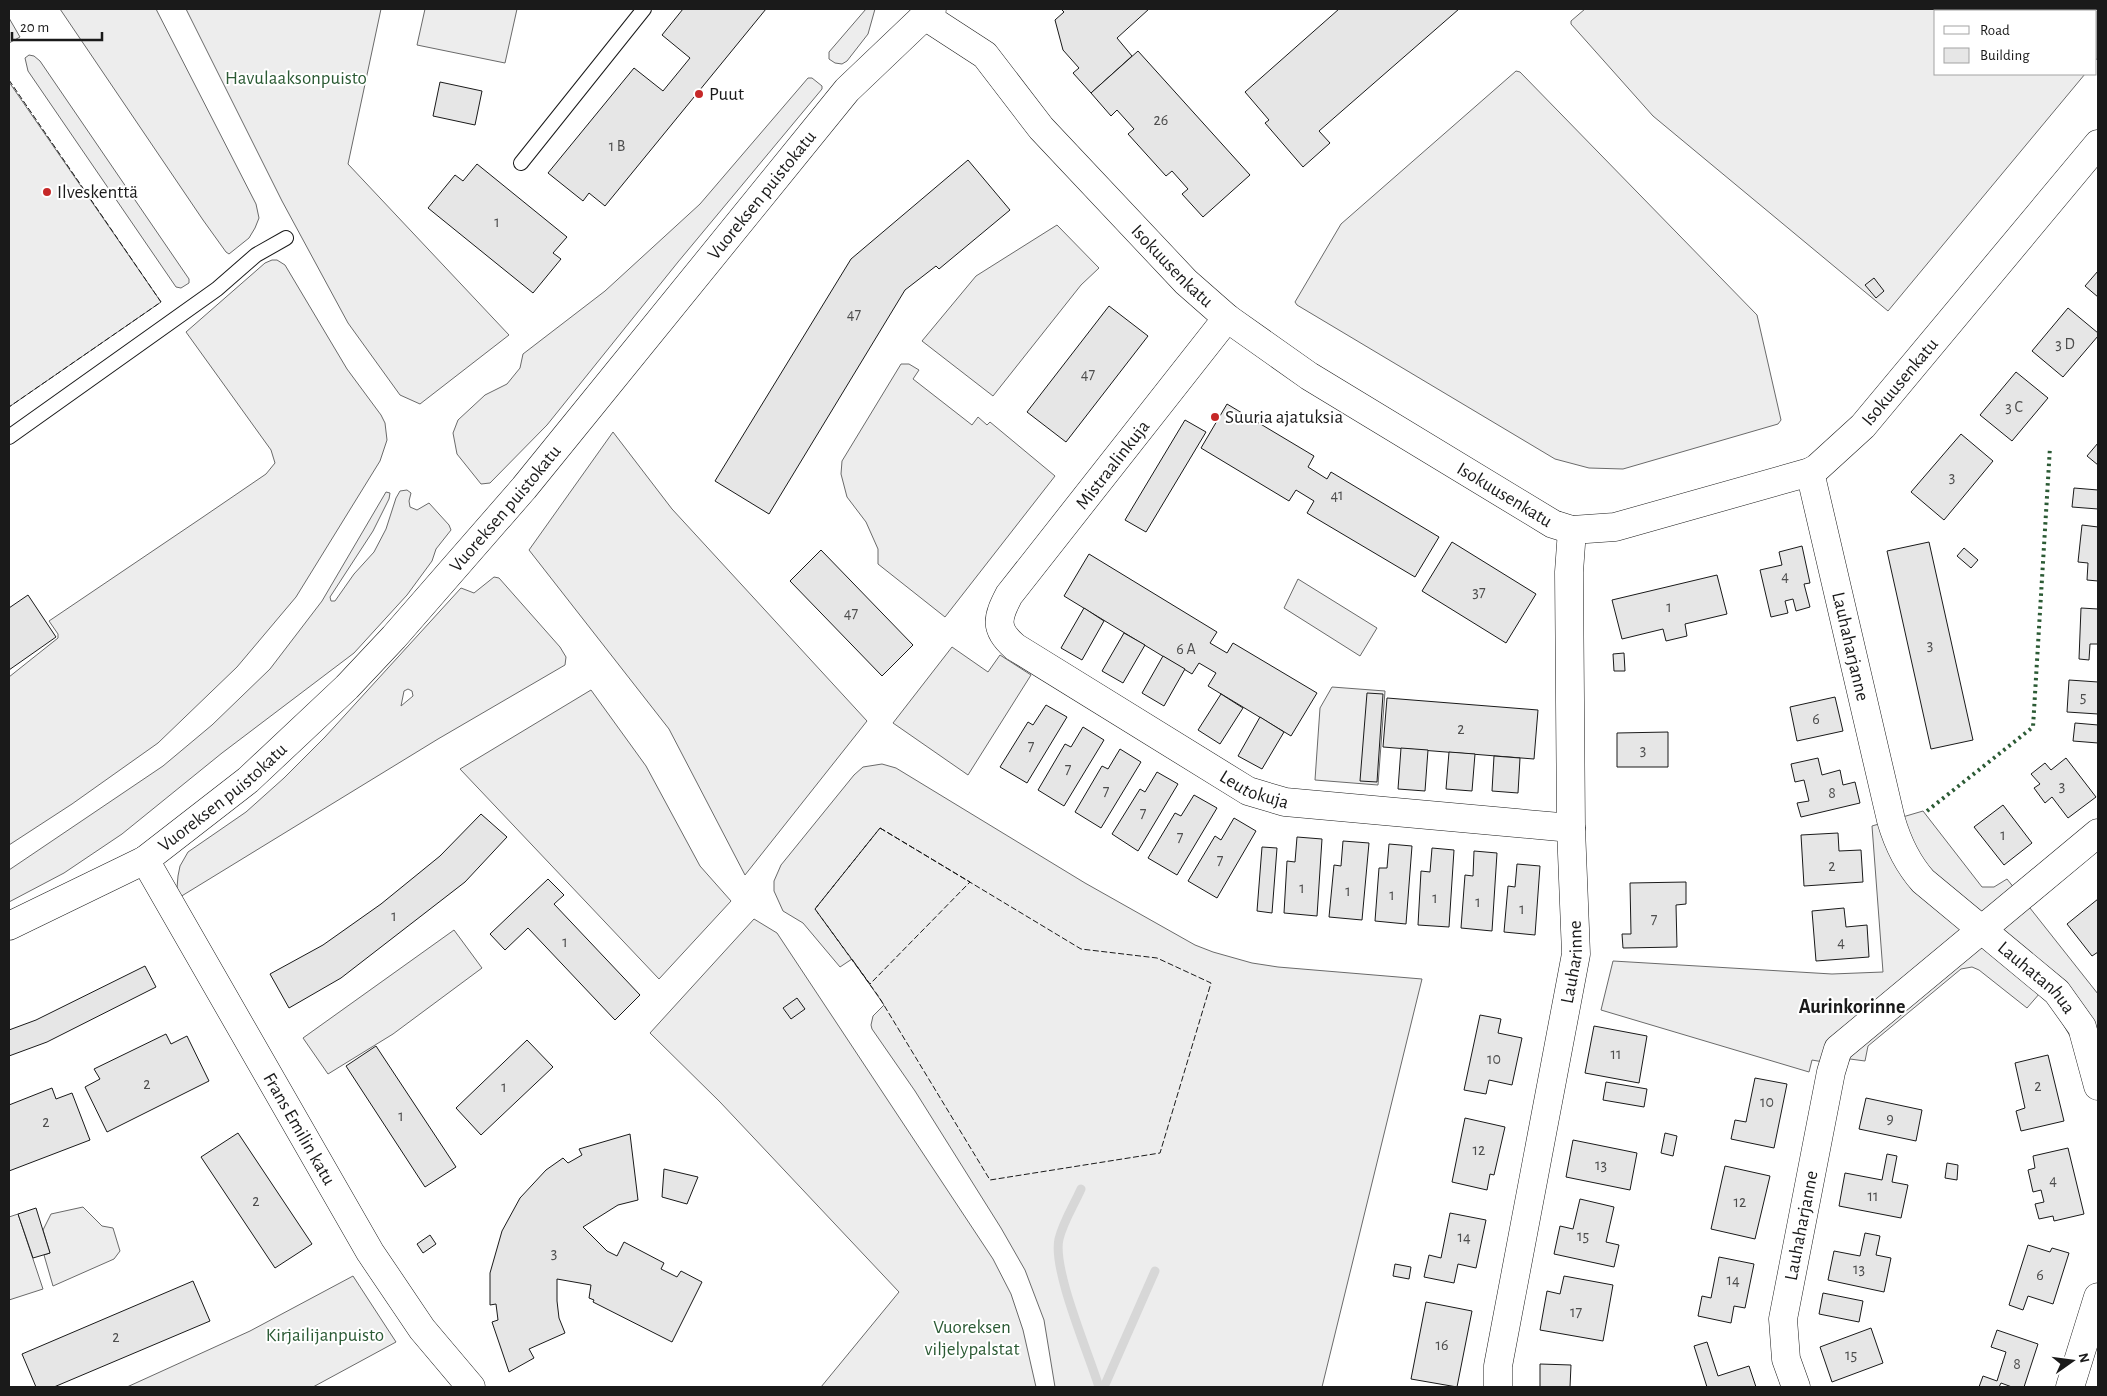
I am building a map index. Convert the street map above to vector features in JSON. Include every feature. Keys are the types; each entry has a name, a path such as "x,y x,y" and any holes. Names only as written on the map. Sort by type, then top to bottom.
{"street":[{"name":"Isokuusenkatu","path":"925,11 985,55 1041,128 1186,282 1227,318 1309,376 1553,524 1572,530 1615,527 1810,472 1841,448 1863,426 2098,144"},
{"name":"Vuoreksen puistokatu","path":"9,926 145,860 248,780 347,687 524,488 847,90 925,11"},
{"name":"Mistraalinkuja","path":"999,613 1009,595 1227,318"},
{"name":"Lauhaharjanne","path":"1810,472 1891,820"},
{"name":"Lauharinne","path":"1498,1387 1498,1366 1575,968 1577,934 1572,828 1569,572 1572,530"},
{"name":"Leutokuja","path":"999,613 1003,636 1015,647 1248,791 1285,802 1572,828"},
{"name":"Lauhatanhua","path":"1891,820 1899,846 1913,871 1980,930 2057,992 2076,1016 2084,1033 2098,1086"},
{"name":"Lauhatanhua","path":"1833,1063 1844,1043 2098,833"},
{"name":"Frans Emilin katu","path":"145,860 370,1252 422,1329 471,1387"},
{"name":"Lauhaharjanne","path":"1796,1387 1786,1359 1782,1330 1783,1319 1833,1063"},
{"path":"2070,1387 2098,1297"}],"lane":[{"path":"520,163 644,9"},
{"path":"9,437 217,289 256,255 286,238"}],"shaded area":[{"path":"60,9 156,9 256,204 259,218 255,228 249,238 229,254 203,220"},
{"name":"Havulaaksonpuisto","path":"186,9 381,9 348,164 509,335 420,404 400,395 348,323 282,201"},
{"path":"425,9 517,9 505,63 417,45"},
{"path":"866,9 875,9 868,34 847,61 842,64 835,63 829,59 829,52"},
{"path":"1585,9 2098,9 2098,57 2097,58 2097,10 1934,10 1934,75 2084,75 1888,311 1653,116 1571,24 1571,21"},
{"path":"9,18 20,37 9,43"},
{"path":"29,55 34,56 40,61 189,279 189,283 181,288 176,287 28,71 25,58"},
{"path":"1516,71 1520,72 1757,315 1781,420 1778,424 1623,469 1589,468 1555,459 1297,305 1295,302 1341,224"},
{"path":"808,78 812,78 822,86 822,89 678,262 547,425 490,483 481,484 457,454 453,433 458,420 485,395 507,384 520,368 523,354 605,291 700,204"},
{"name":"Ilveskenttä","path":"9,82 161,302 9,407"},
{"path":"1057,225 1099,268 1081,285 993,396 922,341 976,276"},
{"path":"277,260 285,265 347,369 381,415 385,423 387,440 380,461 296,597 237,667 158,743 72,804 9,845 9,677 58,638 58,634 49,621 266,474 275,463 271,450 186,332 265,263"},
{"path":"901,364 909,364 919,370 913,379 972,425 978,417 987,425 990,422 1055,476 945,617 878,564 878,549 866,522 847,497 841,474 842,461"},
{"path":"613,432 672,509 867,721 745,875 669,729 529,550"},
{"path":"407,490 411,493 410,507 417,510 429,503 449,525 451,530 436,549 432,561 407,595 354,653 222,753 122,834 64,873 9,902 9,870 163,766 212,725 270,669 322,601 386,492 390,493 389,499 373,531 330,597 331,601 335,601 354,574 374,552 386,529 396,498 400,491"},
{"path":"494,577 499,578 560,647 566,657 565,665 438,739 180,897 177,888 178,876 180,866 188,852 246,812 284,778 325,737 461,588 474,593","holes":["408,689 412,691 413,696 401,706 404,691"]},
{"path":"1298,579 1377,628 1360,656 1284,608"},
{"path":"952,647 988,672 1000,655 1031,675 968,775 893,723"},
{"path":"1332,687 1385,691 1378,785 1315,780 1320,708"},
{"path":"591,690 646,766 700,866 731,901 659,979 460,769"},
{"path":"882,764 896,768 1085,883 1195,945 1252,963 1278,967 1422,979 1322,1387 1055,1387 1044,1320 1025,1270 1001,1228 915,1091 872,1029 873,1016 884,1005 852,959 840,967 803,923 783,911 774,891 774,881 781,865 854,775 863,767"},
{"path":"1923,811 1982,887 1994,887 2007,879 2098,994 2098,1029 2070,1036 2053,1007 2040,993 2027,1008 1979,970 1972,967 1961,969 1868,1046 1865,1061 1850,1059 1846,1066 1812,1060 1809,1072 1601,1010 1613,961 1832,974 1883,972 1872,826"},
{"path":"754,919 777,933 993,1259 1011,1294 1023,1330 1036,1387 821,1387 899,1292 720,1102 650,1033"},
{"path":"454,930 482,968 393,1034 328,1074 303,1038"},
{"path":"83,1207 102,1226 113,1228 120,1251 114,1259 53,1286 44,1255 50,1253 43,1230 51,1214"},
{"path":"18,1214 43,1289 9,1300 9,1217"},
{"name":"Kirjailijanpuisto","path":"353,1276 396,1342 313,1387 127,1387 250,1331"}],"building":[{"path":"683,9 766,9 605,206 589,193 583,201 548,173 634,68 663,91 690,58 662,35"},
{"path":"1061,9 1149,9 1117,38 1132,56 1091,93 1073,73 1079,68 1063,50 1055,20 1064,12"},
{"path":"1339,9 1459,9 1319,131 1330,143 1303,167 1265,123 1269,120 1245,92"},
{"path":"1138,51 1250,175 1203,217 1182,194 1188,189 1172,171 1166,176 1128,134 1134,129 1117,110 1111,116 1091,93"},
{"path":"440,82 482,91 475,125 433,116"},
{"path":"968,160 1010,210 939,269 936,266 905,290 769,514 715,481 851,259"},
{"path":"477,164 567,237 553,253 561,259 533,293 428,208 455,175 463,181"},
{"path":"2098,271 2098,297 2085,286"},
{"path":"1874,278 1884,291 1876,298 1865,285"},
{"path":"1109,306 1148,336 1066,442 1027,412"},
{"path":"2068,308 2098,333 2098,336 2063,377 2032,351"},
{"path":"2016,372 2048,398 2012,441 1980,415"},
{"path":"1227,404 1314,456 1308,467 1327,479 1331,472 1439,537 1415,577 1307,513 1314,501 1296,490 1289,501 1201,448"},
{"path":"1185,420 1206,432 1146,532 1125,520"},
{"path":"1961,434 1993,461 1944,520 1911,492"},
{"path":"2098,443 2098,465 2087,456"},
{"path":"2074,488 2098,490 2098,509 2072,507"},
{"path":"2082,525 2098,527 2098,581 2087,580 2088,563 2078,562"},
{"path":"1452,542 1536,594 1506,643 1422,591"},
{"path":"1929,542 1973,740 1931,749 1887,551"},
{"path":"1802,546 1810,583 1804,584 1810,607 1796,611 1793,599 1785,601 1788,613 1771,617 1760,570 1782,565 1779,552"},
{"path":"1964,548 1978,560 1971,568 1957,556"},
{"path":"821,550 913,645 882,676 790,581"},
{"path":"1089,554 1217,632 1210,643 1227,653 1233,643 1317,693 1291,736 1208,686 1216,673 1199,663 1192,674 1064,596"},
{"path":"1717,575 1727,614 1685,624 1687,636 1666,641 1663,629 1622,639 1612,600"},
{"path":"28,595 56,637 9,670 9,608"},
{"path":"1084,608 1104,621 1082,660 1061,648"},
{"path":"2081,608 2098,609 2098,644 2090,644 2089,660 2079,659"},
{"path":"1124,633 1145,645 1123,683 1102,671"},
{"path":"1624,653 1625,671 1614,671 1613,654"},
{"path":"1163,656 1185,669 1164,706 1142,693"},
{"path":"2069,680 2098,682 2098,714 2067,712"},
{"path":"1367,693 1383,694 1377,782 1360,781"},
{"path":"1221,694 1243,708 1220,744 1198,730"},
{"path":"1835,697 1843,731 1797,741 1790,707"},
{"path":"1387,698 1538,710 1534,759 1383,747"},
{"path":"1046,705 1067,717 1027,783 1000,767 1028,722 1033,725"},
{"path":"1260,717 1284,732 1262,769 1238,756"},
{"path":"2075,723 2098,725 2098,743 2073,741"},
{"path":"1083,727 1104,740 1064,806 1038,790 1065,744 1071,747"},
{"path":"1668,732 1668,767 1617,767 1617,733"},
{"path":"1401,748 1428,750 1425,791 1398,789"},
{"path":"1120,749 1141,762 1101,828 1075,812 1102,766 1108,769"},
{"path":"1449,752 1475,754 1472,791 1446,789"},
{"path":"1494,756 1520,758 1518,793 1492,791"},
{"path":"1818,758 1822,775 1840,770 1843,785 1855,782 1860,803 1801,817 1797,803 1809,801 1804,780 1795,782 1791,764"},
{"path":"2066,758 2096,797 2068,818 2052,797 2045,803 2034,788 2040,784 2031,774 2045,763 2051,770"},
{"path":"1157,772 1178,784 1138,851 1112,834 1140,789 1145,792"},
{"path":"1194,795 1217,808 1177,875 1148,858 1175,813 1181,816"},
{"path":"2003,805 2032,843 2004,865 1974,827"},
{"path":"481,814 507,837 465,882 341,978 289,1008 270,974 323,945 381,904 440,856"},
{"path":"1234,818 1256,831 1217,898 1188,881 1215,836 1221,840"},
{"path":"1838,833 1839,851 1861,850 1863,882 1804,886 1801,835"},
{"path":"1297,837 1322,839 1317,916 1284,913 1287,861 1295,862"},
{"path":"1343,841 1369,843 1362,920 1329,917 1334,865 1341,866"},
{"path":"1389,844 1412,846 1406,924 1375,921 1379,868 1387,868"},
{"path":"1262,847 1277,848 1272,913 1257,911"},
{"path":"1432,848 1454,850 1449,927 1418,925 1421,871 1430,872"},
{"path":"1474,851 1497,853 1492,931 1461,928 1465,875 1473,876"},
{"path":"1517,864 1540,866 1535,935 1504,932 1508,886 1515,887"},
{"path":"548,879 564,895 554,904 640,995 615,1020 528,928 505,950 490,934"},
{"path":"1686,882 1686,904 1676,905 1677,947 1623,948 1622,934 1631,934 1630,883"},
{"path":"2098,899 2098,952 2092,956 2067,924"},
{"path":"1844,908 1846,927 1867,925 1869,957 1816,961 1812,911"},
{"path":"145,966 156,987 47,1042 9,1056 9,1030 36,1020"},
{"path":"797,998 805,1009 791,1019 783,1008"},
{"path":"1480,1015 1501,1019 1498,1033 1522,1038 1512,1085 1489,1080 1486,1094 1464,1090"},
{"path":"1594,1026 1647,1036 1639,1083 1585,1073"},
{"path":"166,1034 171,1044 187,1036 209,1081 107,1132 85,1087 100,1079 94,1069"},
{"path":"527,1040 553,1067 481,1135 456,1108"},
{"path":"376,1046 456,1167 425,1187 346,1066"},
{"path":"2048,1055 2064,1121 2021,1131 2016,1111 2025,1108 2015,1063"},
{"path":"1755,1078 1787,1084 1774,1148 1731,1139 1735,1120 1746,1122"},
{"path":"1606,1082 1647,1089 1644,1107 1603,1100"},
{"path":"52,1088 56,1099 72,1093 90,1140 9,1171 9,1105"},
{"path":"1866,1098 1922,1110 1916,1141 1859,1129"},
{"path":"1465,1118 1505,1127 1494,1175 1490,1174 1487,1190 1452,1182"},
{"path":"238,1133 312,1244 275,1268 201,1157"},
{"path":"1665,1133 1677,1136 1673,1156 1661,1153"},
{"path":"630,1134 638,1200 618,1205 583,1227 607,1251 617,1256 624,1242 664,1263 661,1269 677,1277 681,1271 702,1282 672,1342 593,1302 594,1300 589,1298 591,1285 557,1279 559,1318 565,1333 529,1349 534,1358 509,1372 492,1322 498,1320 496,1304 490,1305 490,1273 502,1231 520,1198 546,1170 563,1158 568,1163 582,1155 579,1149"},
{"path":"1573,1140 1637,1153 1630,1190 1566,1177"},
{"path":"2068,1148 2084,1214 2054,1221 2053,1216 2039,1219 2035,1204 2044,1202 2041,1190 2033,1192 2028,1170 2035,1168 2033,1156"},
{"path":"1887,1154 1897,1156 1892,1182 1908,1185 1901,1218 1839,1206 1845,1173 1882,1180"},
{"path":"1947,1163 1958,1165 1957,1180 1945,1178"},
{"path":"1725,1166 1770,1176 1755,1239 1711,1229"},
{"path":"664,1169 698,1177 687,1204 662,1197"},
{"path":"1580,1199 1614,1207 1606,1242 1619,1245 1614,1267 1554,1254 1560,1226 1573,1229"},
{"path":"36,1208 50,1253 33,1258 18,1214"},
{"path":"1450,1213 1486,1220 1476,1268 1458,1264 1454,1283 1424,1277 1429,1255 1441,1258"},
{"path":"1865,1233 1880,1236 1876,1255 1891,1258 1884,1292 1828,1280 1834,1251 1860,1256"},
{"path":"430,1235 436,1244 423,1253 417,1244"},
{"path":"2028,1245 2050,1252 2052,1248 2069,1253 2053,1304 2028,1296 2023,1310 2009,1305"},
{"path":"1719,1257 1754,1264 1745,1308 1734,1306 1731,1323 1698,1316 1702,1296 1711,1298"},
{"path":"1395,1264 1411,1267 1409,1279 1393,1276"},
{"path":"1564,1276 1613,1285 1603,1341 1540,1330 1547,1291 1560,1294"},
{"path":"193,1281 210,1321 54,1387 36,1387 22,1354"},
{"path":"1823,1293 1863,1301 1859,1322 1819,1314"},
{"path":"1426,1302 1472,1311 1457,1387 1411,1379"},
{"path":"1871,1328 1883,1363 1832,1382 1820,1347"},
{"path":"1997,1330 2038,1344 2024,1387 2012,1387 2001,1383 1999,1387 1979,1387 1983,1376 1997,1381 2006,1352 1991,1347"},
{"path":"1707,1342 1718,1376 1749,1366 1756,1387 1707,1387 1694,1346"},
{"path":"1540,1364 1571,1365 1570,1387 1540,1387"}],"waterway":[{"path":"1081,1189 1061,1233 1058,1253 1066,1290 1099,1387"},
{"path":"1104,1387 1155,1271"}],"hedge":[{"path":"1927,811 2033,727 2050,447"}],"fence":[{"path":"9,80 161,302 9,407"},
{"path":"880,828 1081,949 1157,958 1211,983 1160,1153 990,1180 879,997 815,909 880,828"},
{"path":"880,828 970,882 870,984 815,909 880,828"}],"place":[{"name":"Puut","path":"699,94"},
{"name":"Ilveskenttä","path":"47,192"},
{"name":"Suuria ajatuksia","path":"1215,417"}],"district":[{"name":"Aurinkorinne","path":"1852,1007"}],"park label":[{"name":"Vuoreksen viljelypalstat","path":"972,1338"}]}
